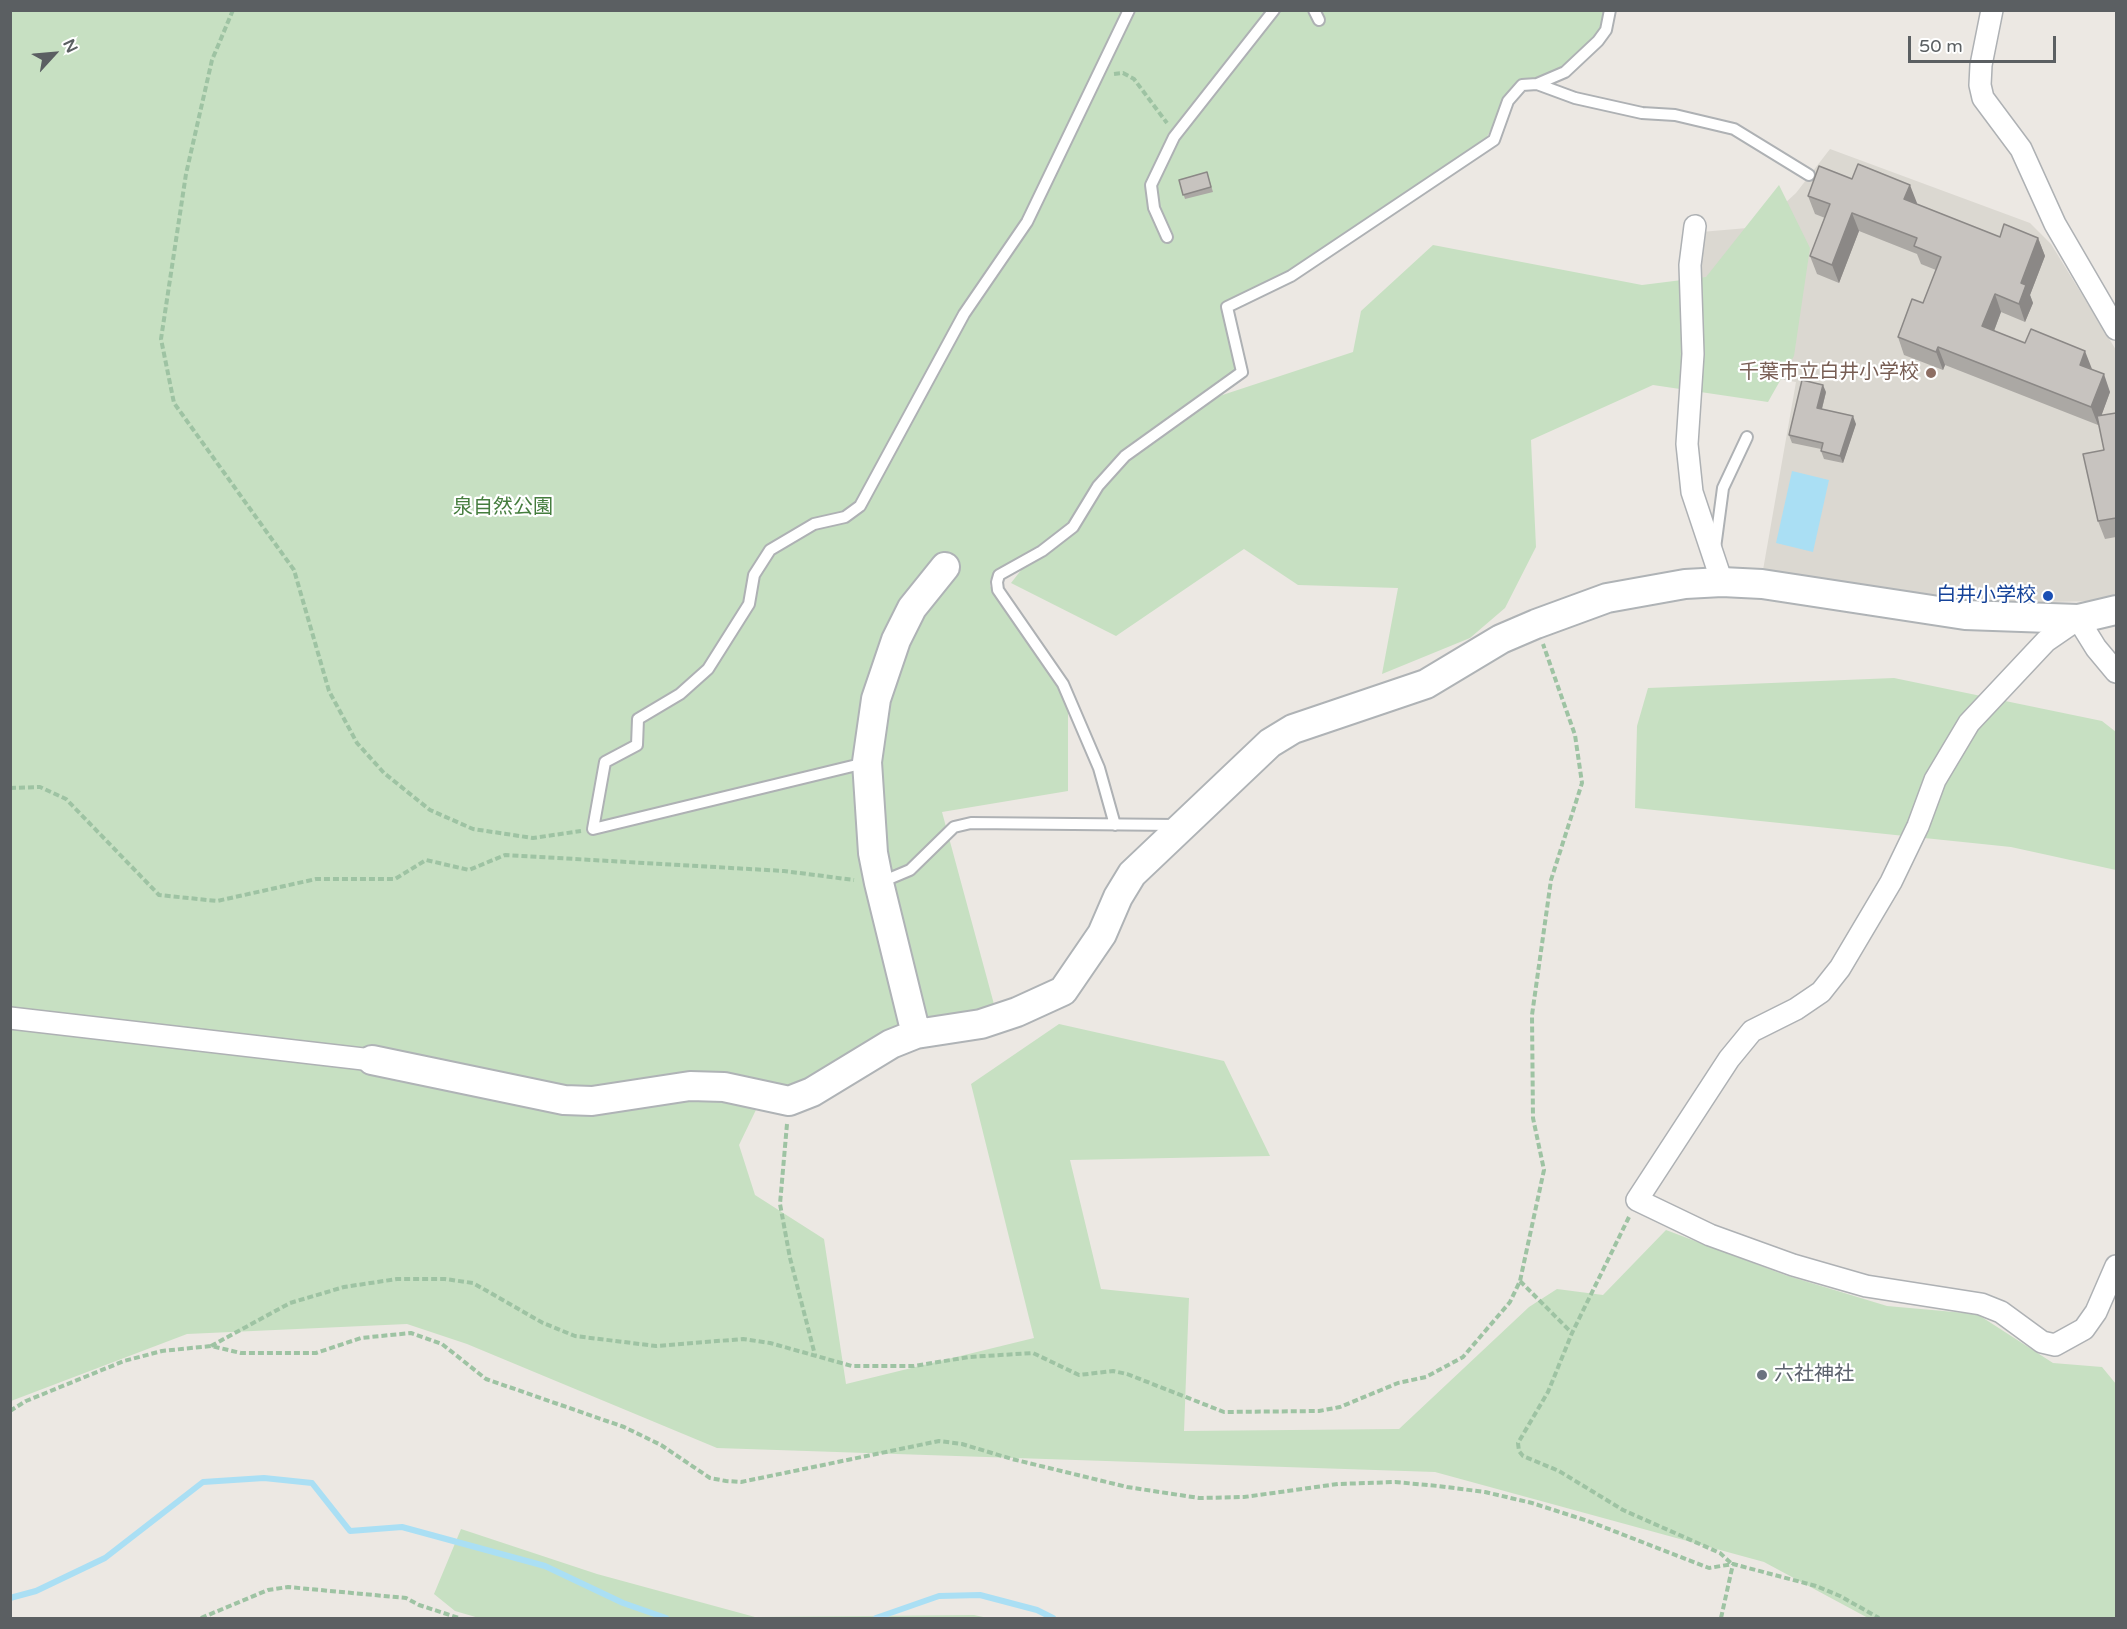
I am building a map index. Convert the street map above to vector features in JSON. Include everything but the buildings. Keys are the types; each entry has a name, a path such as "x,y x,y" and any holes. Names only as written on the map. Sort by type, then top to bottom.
{"street":[{"path":"1992,10 1993,17 1981,65 1980,85 1983,98 2021,149 2055,224 2116,329"},
{"path":"1695,226 1690,266 1693,354 1687,444 1692,492 1718,570"},
{"path":"916,1034 879,883 869,807 867,762 876,699 896,640 912,608 945,567"},
{"path":"10,1018 372,1060 564,1100 592,1101 690,1086 724,1087 789,1101 812,1092 891,1044 916,1034 981,1024 1017,1012 1063,991 1102,934 1118,897 1132,874 1270,743 1293,729 1426,684 1501,639 1536,624 1607,598 1685,584 1718,570 1762,584 1965,615 2078,620 2116,610"},
{"path":"2078,620 2096,648 2116,672"},
{"path":"2078,620 2046,641 1969,723 1935,780 1918,826 1891,882 1840,968 1821,992 1796,1009 1752,1031 1729,1059 1637,1200 1710,1235 1792,1265 1866,1286 1981,1304 2001,1312 2042,1342 2055,1346 2084,1329 2096,1312 2116,1266"}],"lane":[{"path":"867,762 593,830 605,762 637,745 638,719 680,694 708,669 749,604 754,574 770,550 814,524 845,517 860,506 964,314 1027,222 1129,10"},
{"path":"1167,237 1154,208 1151,185 1174,137 1274,10"},
{"path":"1115,825 1099,768 1082,724 1063,684 998,590 999,575 1042,551 1073,528 1098,486 1125,456 1242,372 1227,307 1291,276 1494,140 1515,90 1521,85 1537,84 1565,72 1598,41 1606,30 1610,10"},
{"path":"1537,84 1575,98 1642,113 1676,115 1734,129 1809,175"},
{"path":"1718,570 1723,488 1747,437"},
{"path":"879,883 910,870 954,827 970,824 1184,825"}],"path":[{"path":"233,10 212,60 182,198 161,339 174,403 294,570 329,691 357,743 384,773 430,810 473,829 533,838 593,830"},
{"path":"1094,82 1105,83 1116,72 1134,79 1164,117 1174,137"},
{"path":"211,1346 290,1303 344,1287 397,1279 445,1279 473,1283 543,1323 575,1336 656,1346 743,1339 770,1343 852,1366 914,1366 969,1357 1033,1353 1079,1375 1113,1371 1127,1374 1224,1412 1319,1411 1340,1407 1398,1383 1426,1377 1463,1357 1510,1302 1520,1281 1544,1170 1533,1118 1532,1015 1551,880 1582,783 1575,735 1536,624"},
{"path":"10,788 40,787 66,799 159,895 217,901 316,879 395,879 426,860 469,870 505,855 784,871 879,883"},
{"path":"789,1101 780,1204 790,1258 815,1356"},
{"path":"1637,1200 1572,1334 1548,1392 1518,1443 1519,1451 1523,1456 1559,1471 1623,1510 1720,1553 1733,1564"},
{"path":"1520,1281 1572,1334"},
{"path":"10,1412 26,1401 123,1361 162,1351 211,1346 241,1353 316,1353 361,1338 411,1333 442,1344 486,1379 624,1427 662,1445 710,1478 741,1482 939,1441 962,1444 1011,1459 1127,1487 1199,1498 1244,1497 1338,1485 1395,1482 1485,1492 1532,1503 1588,1521 1709,1568 1733,1564 1816,1586 1840,1596 1879,1618"},
{"path":"1721,1618 1733,1564"},
{"path":"201,1618 268,1590 288,1587 406,1598 459,1618"}],"shaded area":[{"name":"千葉市立白井小学校","path":"1830,149 2030,223 2051,244 2116,350 2116,594 2098,601 1992,603 1763,570 1796,382 1697,365 1701,232 1759,227 1796,193"}],"green space":[{"name":"泉自然公園","path":"11,11 1608,11 1598,35 1565,67 1539,79 1513,86 1486,139 1291,272 1223,306 1237,369 1186,407 1353,352 1361,311 1433,245 1642,285 1706,277 1779,185 1810,248 1794,356 1768,402 1653,385 1531,440 1536,547 1505,608 1470,638 1382,674 1398,588 1298,585 1244,549 1116,636 1011,583 1036,551 999,571 990,580 990,586 1068,703 1068,791 942,812 995,1008 806,1084 783,1088 767,1087 739,1145 755,1195 824,1239 846,1384 1034,1338 971,1084 1059,1024 1224,1061 1270,1156 1070,1160 1101,1289 1189,1298 1184,1431 1399,1429 1529,1307 1557,1289 1603,1295 1666,1230 1785,1275 1887,1306 1977,1314 2053,1363 2102,1367 2116,1384 2116,1618 1868,1618 1764,1562 1435,1472 717,1448 467,1344 407,1324 187,1334 11,1401"},
{"path":"1894,678 2102,721 2116,732 2116,870 2011,847 1635,808 1637,726 1648,688"},
{"path":"461,1529 597,1574 755,1617 974,1615 988,1618 479,1618 455,1611 434,1594"}],"water":[{"path":"1792,471 1829,480 1813,552 1776,543"}],"waterway":[{"path":"10,1598 36,1591 105,1558 203,1482 264,1478 312,1483 350,1531 402,1527 545,1566 623,1603 666,1618"},
{"path":"876,1618 939,1596 980,1595 1037,1610 1053,1618"}],"place":[{"name":"千葉市立白井小学校","path":"1931,373"},
{"name":"白井小学校","path":"2048,596"},
{"name":"六社神社","path":"1762,1375"}]}
